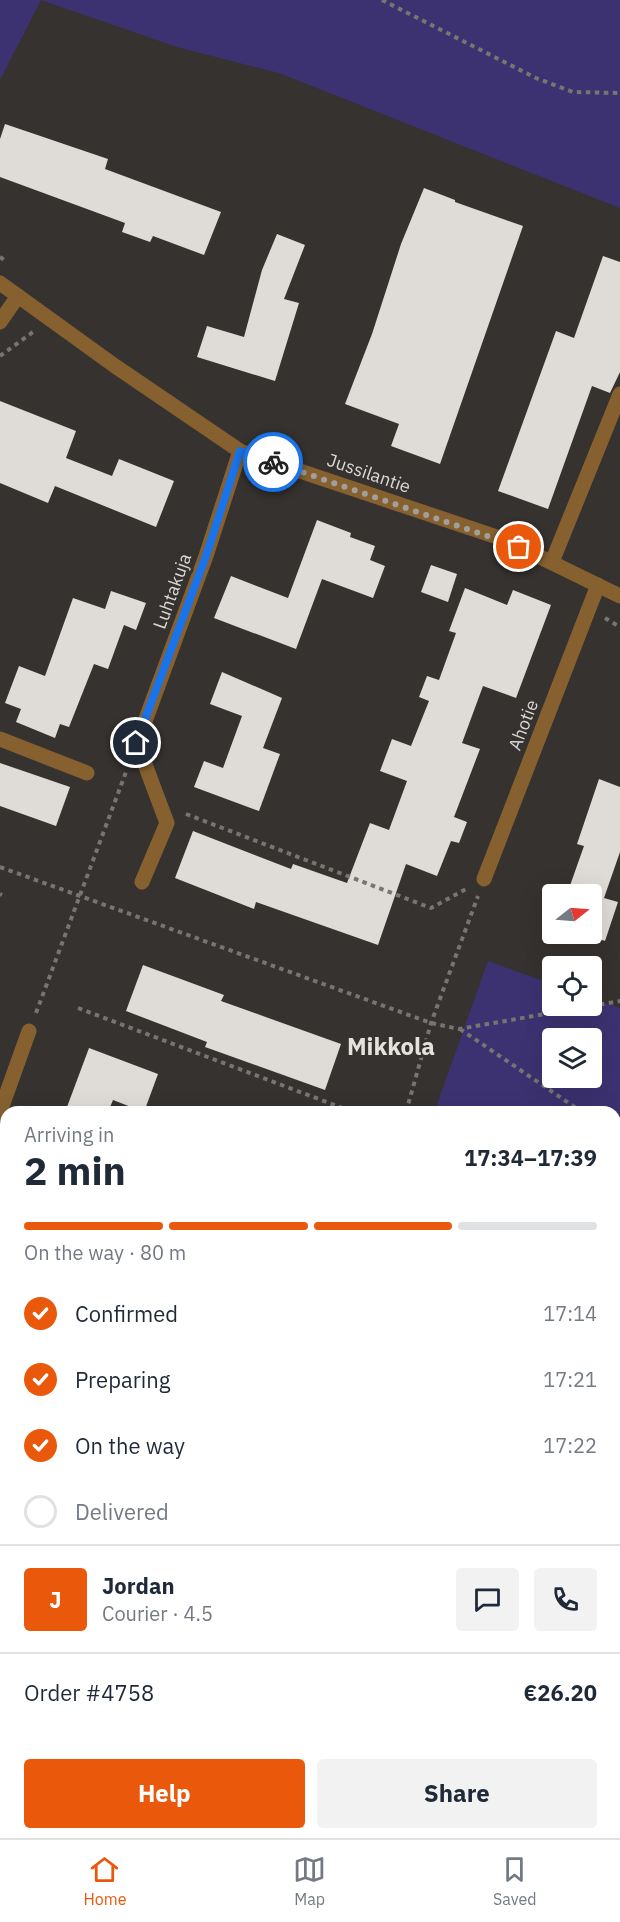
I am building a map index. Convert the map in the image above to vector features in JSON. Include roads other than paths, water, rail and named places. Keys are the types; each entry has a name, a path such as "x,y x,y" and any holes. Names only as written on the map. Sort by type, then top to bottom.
{"street":[{"name":"Jussilantie","path":"0,283 115,366 240,451 503,539 620,596"},
{"path":"0,322 18,296"},
{"path":"552,562 620,394"},
{"name":"Luhtakuja","path":"142,882 167,823 136,743 206,556 240,451"},
{"name":"Ahotie","path":"484,879 598,585"},
{"path":"0,740 87,773"},
{"path":"2,1106 29,1031"}],"district":[{"name":"Mikkola","path":"391,1046"}]}
